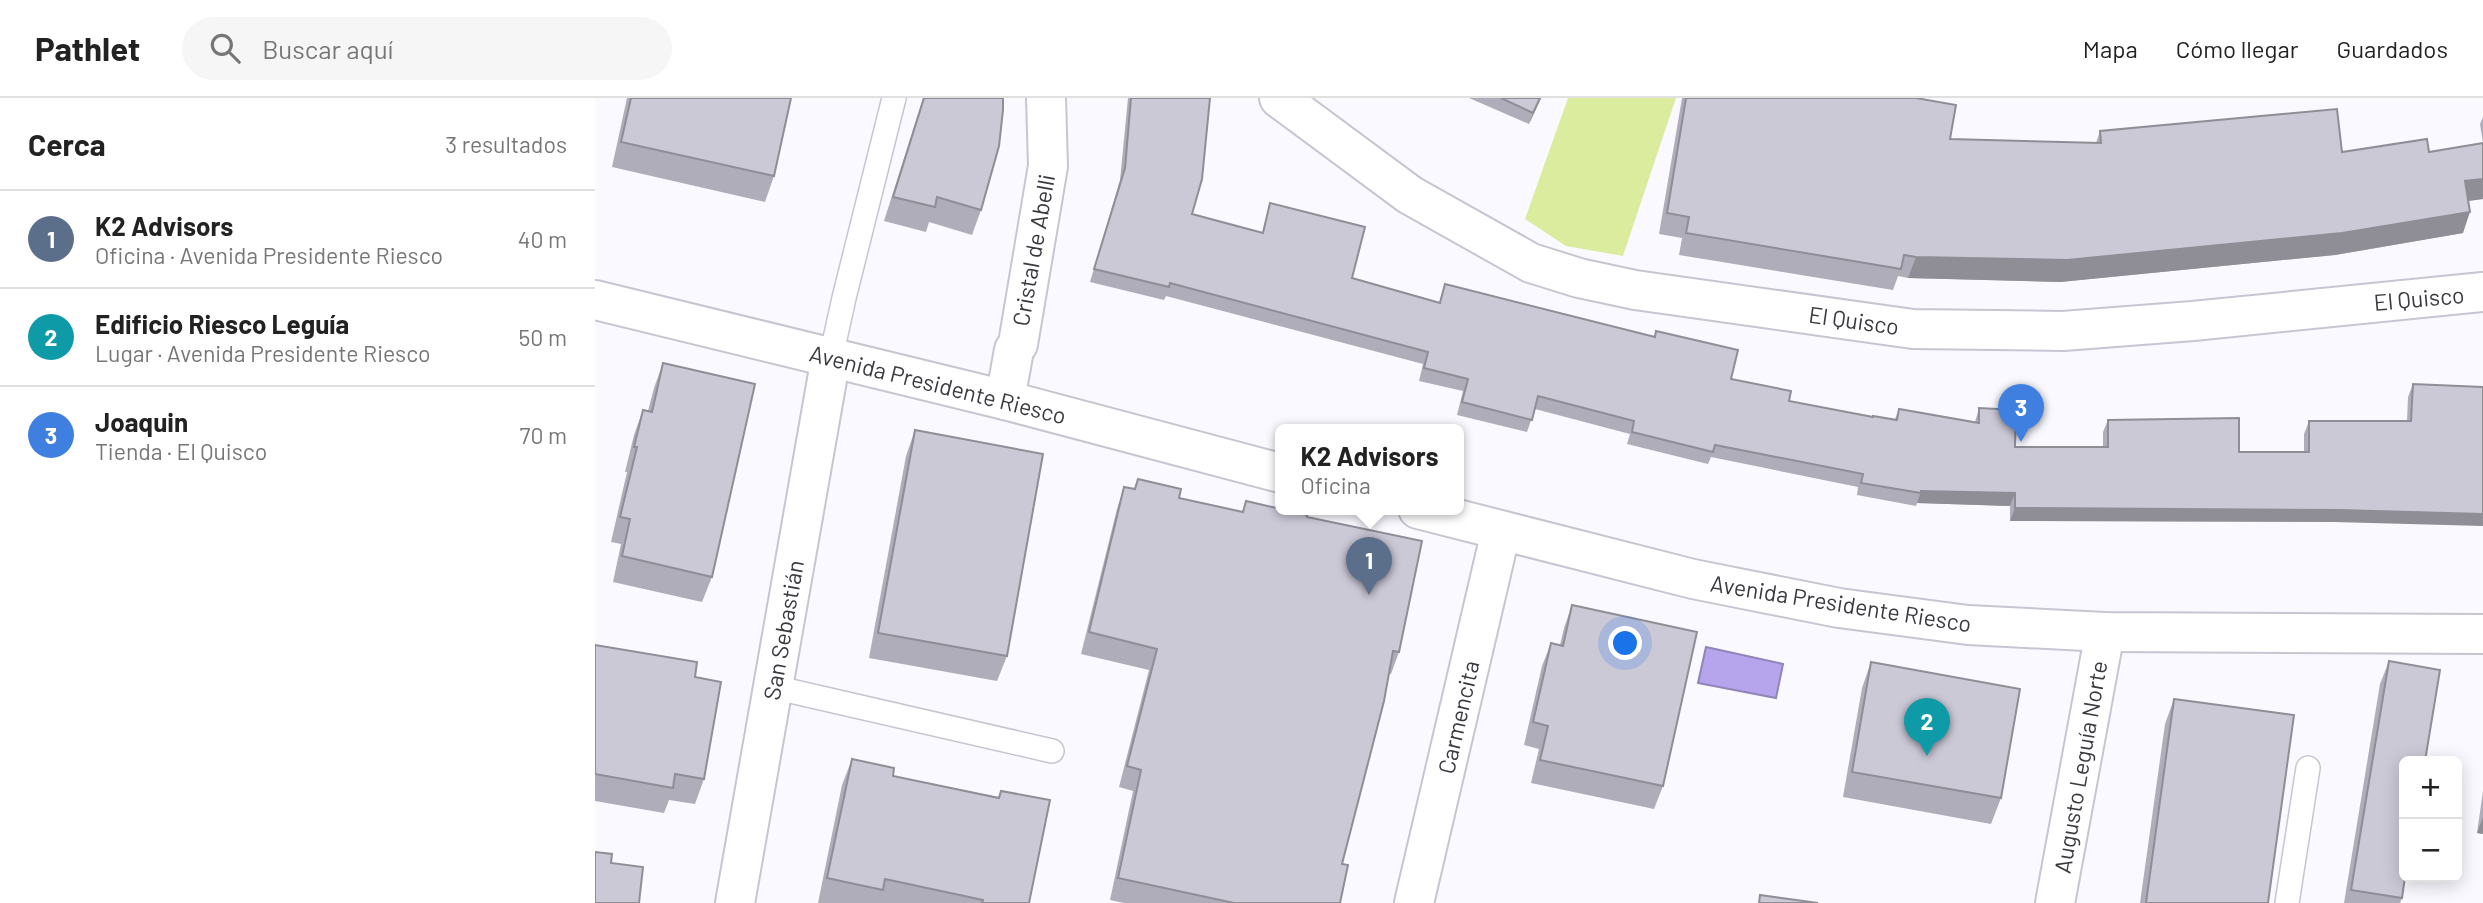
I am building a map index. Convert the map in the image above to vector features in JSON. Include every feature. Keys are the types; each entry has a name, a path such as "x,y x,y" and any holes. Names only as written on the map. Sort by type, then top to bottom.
{"street":[{"name":"Cristal de Abelli","path":"1005,400 1048,166 1046,98"},
{"name":"El Quisco","path":"1279,98 1410,195 1531,263 1579,278 1635,290 1913,329 2063,331 2483,292"},
{"name":"Avenida Presidente Riesco","path":"595,300 1005,400 1275,471"},
{"name":"San Sebastián","path":"735,903 831,357"},
{"name":"Avenida Presidente Riesco","path":"1441,515 1693,579 1839,608 1989,627 2105,632 2483,634"},
{"name":"Carmencita","path":"1415,903 1501,531"},
{"name":"Augusto Leguía Norte","path":"2055,903 2105,632"}],"lane":[{"path":"831,357 894,98"},
{"path":"773,687 1052,751"},
{"path":"2287,903 2308,768"}],"green space":[{"path":"1568,98 1676,98 1623,256 1566,246 1525,219"}],"shaded area":[{"path":"1706,647 1783,664 1776,698 1698,683"}],"building":[{"path":"631,98 791,98 774,176 621,142"},
{"path":"924,98 1003,98 999,146 981,210 937,197 935,207 893,197"},
{"path":"1131,98 1210,98 1202,179 1192,214 1263,233 1270,203 1365,227 1352,278 1440,303 1445,284 1655,337 1656,331 1738,350 1731,379 1791,391 1789,401 1897,420 1899,409 1979,423 1979,408 2016,410 2015,447 2108,447 2108,420 2239,418 2239,452 2309,452 2309,421 2411,421 2413,384 2483,387 2483,514 2339,510 2015,508 2015,493 1921,493 1861,483 1863,474 1715,445 1713,452 1632,432 1634,421 1538,396 1532,420 1462,402 1468,379 1424,368 1428,352 1170,283 1169,287 1094,269 1125,168"},
{"path":"1501,98 1540,98 1533,113"},
{"path":"1686,98 1916,98 1956,105 1950,139 2101,143 2100,131 2337,109 2342,152 2427,139 2429,152 2483,143 2483,179 2465,181 2470,212 2342,233 2067,260 1904,255 1901,269 1686,233 1689,217 1667,213"},
{"path":"663,363 755,384 712,577 622,556 630,519 620,517 637,447 634,447 643,410 652,412"},
{"path":"915,430 1043,454 1007,656 878,633"},
{"path":"1138,479 1181,489 1179,498 1243,512 1246,501 1275,508 1275,515 1307,515 1422,541 1399,652 1393,651 1384,701 1342,864 1348,865 1340,903 1234,903 1118,878 1141,770 1127,766 1157,649 1089,632 1124,487 1135,489"},
{"path":"1572,605 1697,632 1663,786 1540,760 1548,726 1533,722 1551,643 1563,646"},
{"path":"595,645 697,662 695,677 721,682 704,779 675,774 673,788 595,774"},
{"path":"2389,661 2440,670 2426,756 2399,756 2399,882 2404,882 2402,898 2351,890"},
{"path":"1871,662 2020,689 2001,798 1852,772"},
{"path":"2174,699 2294,715 2268,903 2146,903"},
{"path":"852,759 894,768 893,776 999,798 1001,791 1050,800 1029,903 982,903 983,900 885,879 883,890 827,878"},
{"path":"595,852 612,854 611,863 643,867 639,903 595,903"},
{"path":"1760,895 1818,903 1759,903"}],"place":[{"name":"Joaquin","path":"2021,442"},
{"name":"K2 Advisors","path":"1369,595"},
{"name":"Edificio Riesco Leguía","path":"1927,756"}]}
